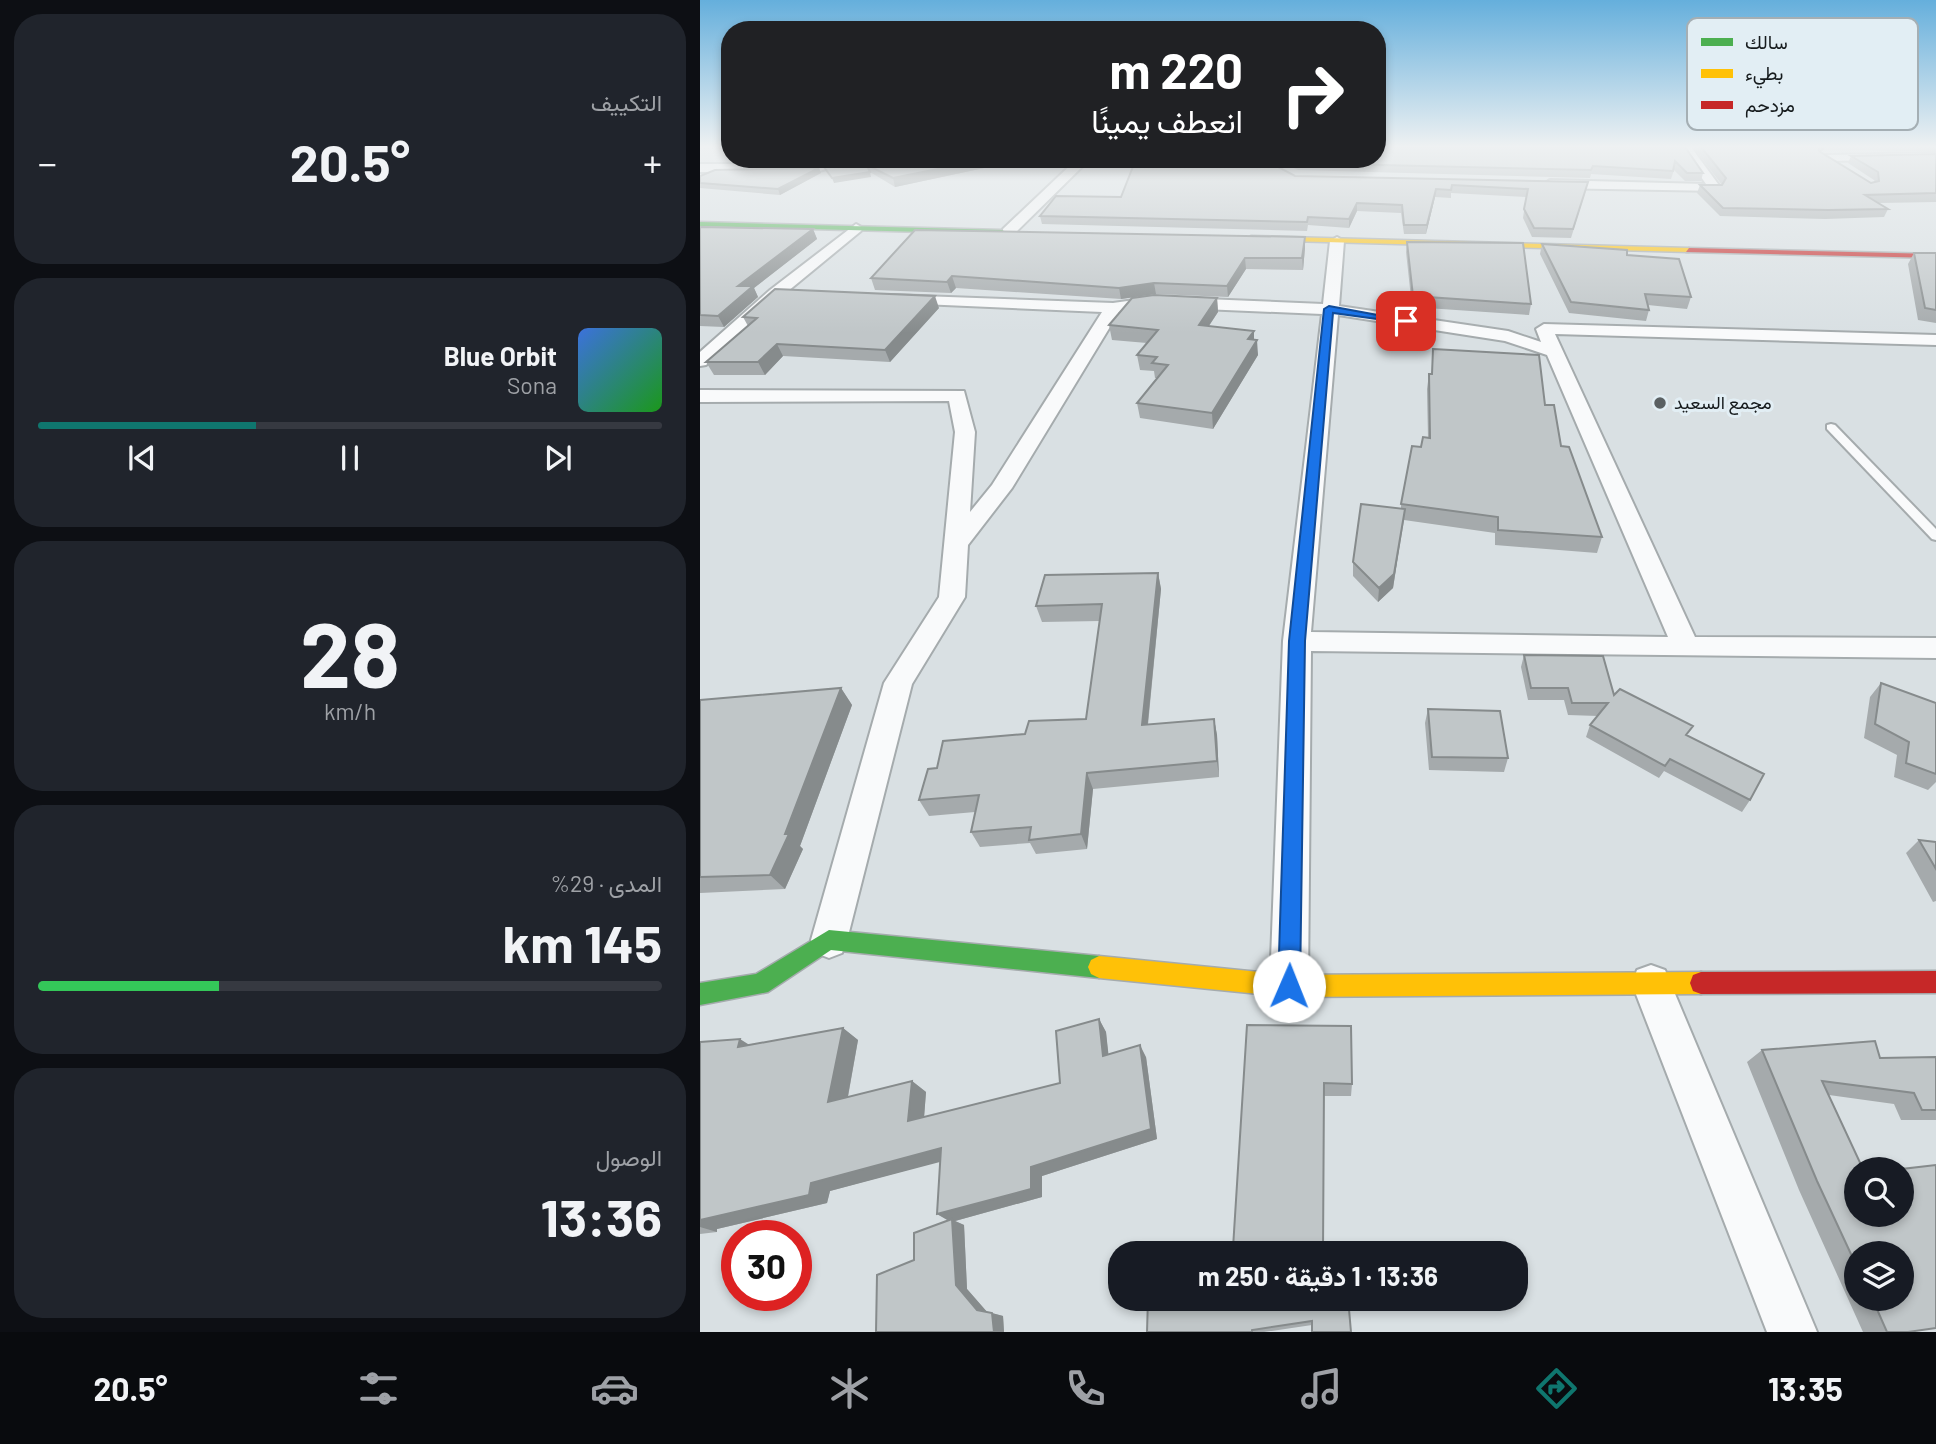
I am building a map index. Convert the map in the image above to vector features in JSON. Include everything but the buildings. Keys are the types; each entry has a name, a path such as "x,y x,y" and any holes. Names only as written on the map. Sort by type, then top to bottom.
{"street":[{"path":"1008,232 1032,209"},
{"path":"700,224 1035,233"},
{"path":"700,360 856,228"},
{"path":"1241,238 1936,256"},
{"path":"1289,986 1297,641 1337,241"},
{"path":"776,293 803,294"},
{"path":"884,298 1112,308 1156,302 1329,309 1507,336 1554,352"},
{"path":"955,546 1001,488 1112,308"},
{"path":"1686,647 1544,329 1936,340"},
{"path":"700,396 957,395 965,432 952,597 898,683 829,940"},
{"path":"1297,641 1936,648"},
{"path":"700,994 760,984 829,940 1289,986 1936,982"},
{"path":"1651,984 1792,1332"}],"lane":[{"path":"1831,427 1936,536"}],"traffic: fast":[{"path":"700,224 1002,232"},
{"path":"700,994 760,984 829,940 1099,967"}],"traffic: slow":[{"path":"1251,238 1689,250"},
{"path":"1099,967 1289,986 1701,983"}],"traffic: jam":[{"path":"1689,250 1936,256"},
{"path":"1701,983 1936,982"}],"place":[{"name":"مجمع السعيد","path":"1660,403"}],"route":[{"path":"1289,986 1297,641 1329,309 1406,321"}]}
